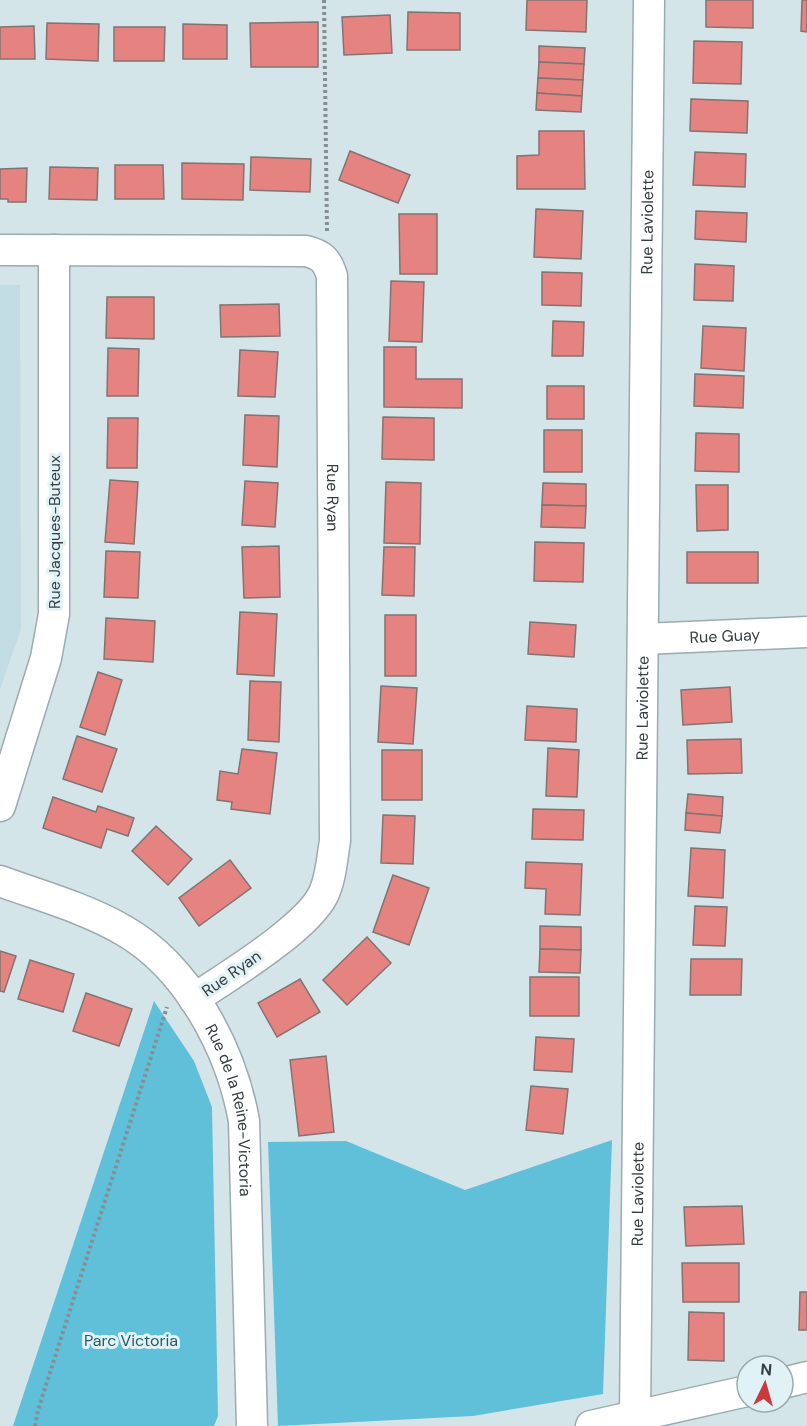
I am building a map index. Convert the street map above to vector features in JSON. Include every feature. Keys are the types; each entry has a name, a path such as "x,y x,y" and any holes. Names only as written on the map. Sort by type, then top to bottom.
{"street":[{"name":"Rue Laviolette","path":"635,1416 649,0"},
{"path":"0,250 306,251 318,254"},
{"name":"Rue Jacques-Buteux","path":"0,806 46,658 54,614 54,250"},
{"name":"Rue Ryan","path":"189,993 302,922 323,894 332,862 335,841 332,276 328,261 318,254"},
{"name":"Rue Guay","path":"643,639 807,632"},
{"name":"Rue de la Reine-Victoria","path":"0,881 96,917 124,930 165,965 189,993 221,1044 231,1069 244,1120 252,1426"},
{"path":"591,1426 735,1394"}],"path":[{"path":"318,254 327,234 324,0"},
{"path":"35,1426 38,1410 166,1008 189,993"}],"shaded area":[{"path":"0,285 20,285 21,629 0,689"}],"green space":[{"name":"Parc Victoria","path":"154,1001 194,1061 212,1107 218,1416 214,1426 13,1426"},
{"path":"612,1140 603,1394 473,1416 278,1426 268,1142 346,1141 465,1190"}],"building":[{"path":"527,0 587,0 586,32 526,30"},
{"path":"706,0 753,0 753,28 706,27"},
{"path":"802,0 807,0 807,32 801,31"},
{"path":"408,12 460,13 460,50 407,50"},
{"path":"390,15 392,53 344,55 342,17"},
{"path":"318,22 318,67 251,67 250,23"},
{"path":"47,23 99,24 98,61 46,59"},
{"path":"183,24 227,25 227,59 183,59"},
{"path":"34,26 35,59 0,59 0,27"},
{"path":"114,27 165,27 164,61 114,61"},
{"path":"694,41 742,42 741,84 693,83"},
{"path":"539,46 585,48 584,64 539,62"},
{"path":"539,62 584,64 583,80 538,78"},
{"path":"538,78 583,80 582,96 537,93"},
{"path":"537,93 582,96 581,112 536,110"},
{"path":"691,99 748,101 747,133 690,131"},
{"path":"539,131 584,131 585,189 517,189 517,156 539,155"},
{"path":"350,151 410,175 398,203 339,180"},
{"path":"695,152 746,154 745,187 693,185"},
{"path":"251,157 311,159 310,192 250,190"},
{"path":"182,163 244,164 243,200 182,199"},
{"path":"115,165 163,165 164,199 115,199"},
{"path":"50,167 98,168 97,200 49,199"},
{"path":"27,168 26,202 8,202 8,199 0,199 0,169"},
{"path":"536,209 583,211 581,259 534,257"},
{"path":"696,211 747,213 746,242 695,239"},
{"path":"399,214 437,214 437,274 400,274"},
{"path":"695,264 734,266 733,301 694,300"},
{"path":"542,272 582,273 581,306 542,305"},
{"path":"391,281 424,282 422,342 389,341"},
{"path":"107,297 154,297 154,339 106,338"},
{"path":"279,304 280,336 221,337 220,305"},
{"path":"553,321 584,322 583,356 552,356"},
{"path":"703,326 746,328 744,371 701,368"},
{"path":"384,347 416,347 416,379 462,379 462,408 384,407"},
{"path":"108,348 139,349 138,396 107,396"},
{"path":"240,350 278,352 275,397 238,396"},
{"path":"695,374 744,376 743,408 694,406"},
{"path":"547,386 584,386 584,419 547,419"},
{"path":"245,415 279,416 277,467 243,465"},
{"path":"383,417 434,418 434,460 382,459"},
{"path":"108,418 138,418 137,468 107,468"},
{"path":"544,430 582,430 582,472 544,472"},
{"path":"696,433 739,434 739,472 695,471"},
{"path":"110,480 138,482 134,544 105,542"},
{"path":"245,481 278,483 275,527 242,525"},
{"path":"386,482 421,483 420,544 384,543"},
{"path":"543,483 586,484 586,506 542,505"},
{"path":"696,485 728,485 728,530 697,531"},
{"path":"542,505 586,506 585,528 541,527"},
{"path":"535,542 584,543 583,582 534,581"},
{"path":"279,546 280,597 244,598 242,547"},
{"path":"384,547 415,547 414,596 382,595"},
{"path":"106,551 140,552 138,598 104,597"},
{"path":"687,552 758,552 758,583 687,583"},
{"path":"240,612 277,614 274,676 237,674"},
{"path":"385,615 416,615 416,676 385,676"},
{"path":"106,618 155,621 153,662 104,659"},
{"path":"530,622 576,625 574,657 528,654"},
{"path":"98,672 122,680 105,735 80,727"},
{"path":"250,681 281,682 279,742 248,740"},
{"path":"381,686 417,688 413,744 378,742"},
{"path":"730,687 732,722 683,725 681,690"},
{"path":"527,706 577,709 576,742 525,740"},
{"path":"77,736 117,749 102,792 63,779"},
{"path":"741,739 742,773 688,774 687,740"},
{"path":"548,748 579,750 577,797 546,796"},
{"path":"242,749 277,753 270,814 231,809 232,802 217,800 220,771 238,774"},
{"path":"382,750 422,750 422,800 382,800"},
{"path":"688,794 723,797 722,816 686,813"},
{"path":"53,797 96,812 98,806 134,818 128,836 107,829 101,848 43,828"},
{"path":"533,809 584,810 583,840 532,839"},
{"path":"686,813 722,816 720,833 685,830"},
{"path":"383,815 415,816 413,864 381,863"},
{"path":"156,826 192,859 168,885 132,851"},
{"path":"691,848 725,850 723,898 688,896"},
{"path":"230,860 251,888 199,926 179,898"},
{"path":"526,862 582,864 580,915 545,914 546,889 525,888"},
{"path":"393,875 429,888 409,945 373,932"},
{"path":"695,906 727,907 725,946 693,945"},
{"path":"540,926 581,927 581,950 540,949"},
{"path":"367,937 391,963 347,1005 323,980"},
{"path":"540,949 581,950 580,973 539,972"},
{"path":"0,951 16,956 4,992 0,991"},
{"path":"691,959 742,959 741,995 690,995"},
{"path":"30,960 74,974 63,1012 18,999"},
{"path":"530,977 579,977 579,1016 530,1016"},
{"path":"300,979 320,1012 277,1037 258,1003"},
{"path":"86,993 132,1009 119,1046 73,1031"},
{"path":"536,1037 574,1039 572,1072 534,1070"},
{"path":"326,1056 334,1132 299,1136 290,1060"},
{"path":"531,1086 568,1089 563,1134 526,1130"},
{"path":"742,1206 744,1244 686,1246 684,1207"},
{"path":"682,1263 739,1263 739,1302 683,1302"},
{"path":"800,1292 807,1292 807,1330 799,1330"},
{"path":"689,1312 724,1313 724,1361 688,1360"}]}
